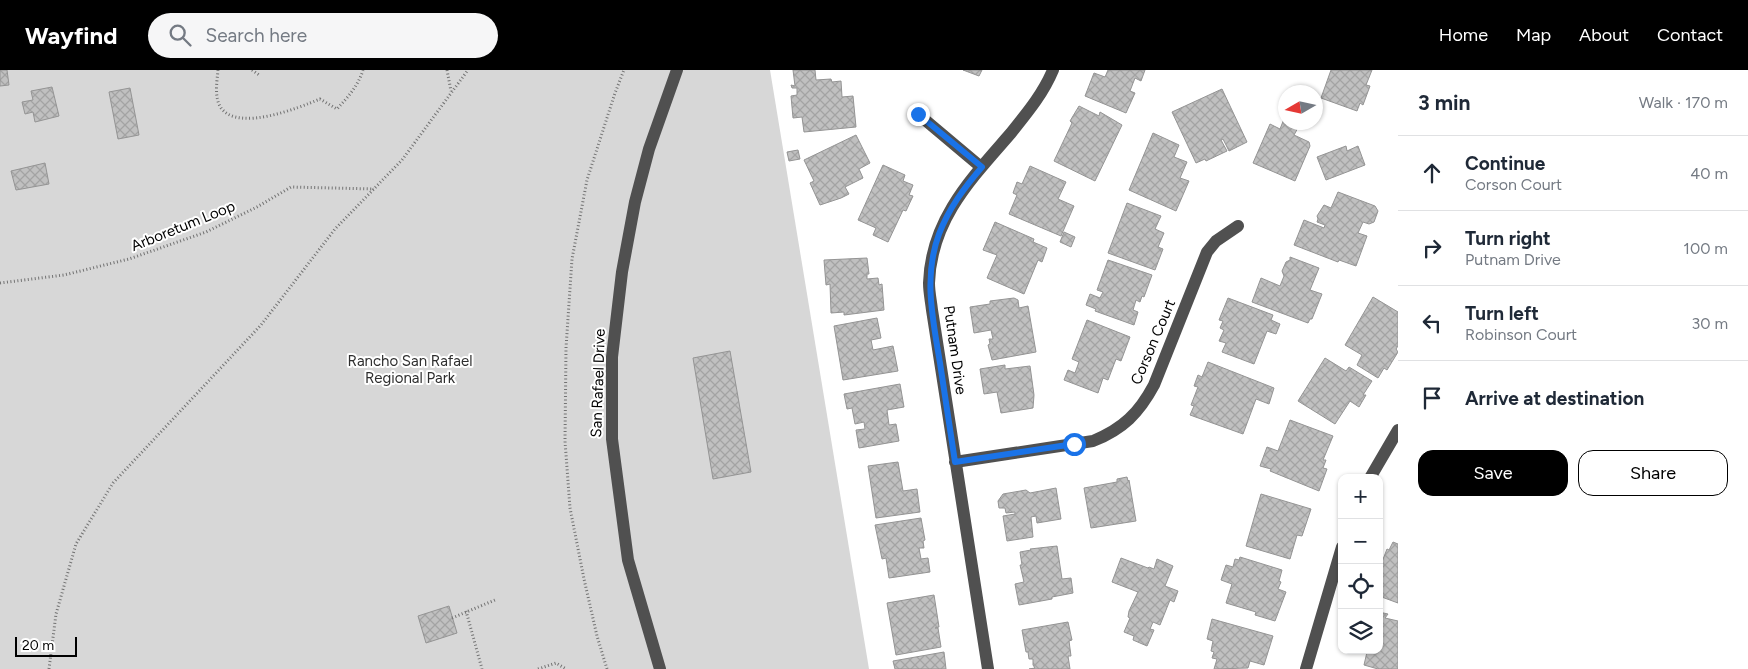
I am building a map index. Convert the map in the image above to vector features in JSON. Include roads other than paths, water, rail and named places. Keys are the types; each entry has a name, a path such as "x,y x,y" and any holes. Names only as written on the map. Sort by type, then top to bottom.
{"street":[{"name":"San Rafael Drive","path":"660,669 628,560 612,439 612,357 622,272 635,202 648,148 677,70"},
{"name":"Putnam Drive","path":"988,669 929,283 938,236 958,196 1026,114 1046,87 1053,70"},
{"path":"918,114 982,167"},
{"name":"Corson Court","path":"955,462 1084,443 1109,434 1121,427 1136,414 1154,384 1207,252 1216,241 1238,226"},
{"path":"1372,474 1398,430"},
{"path":"1306,669 1338,561"}],"park label":[{"name":"Rancho San Rafael Regional Park","path":"410,370"}]}
